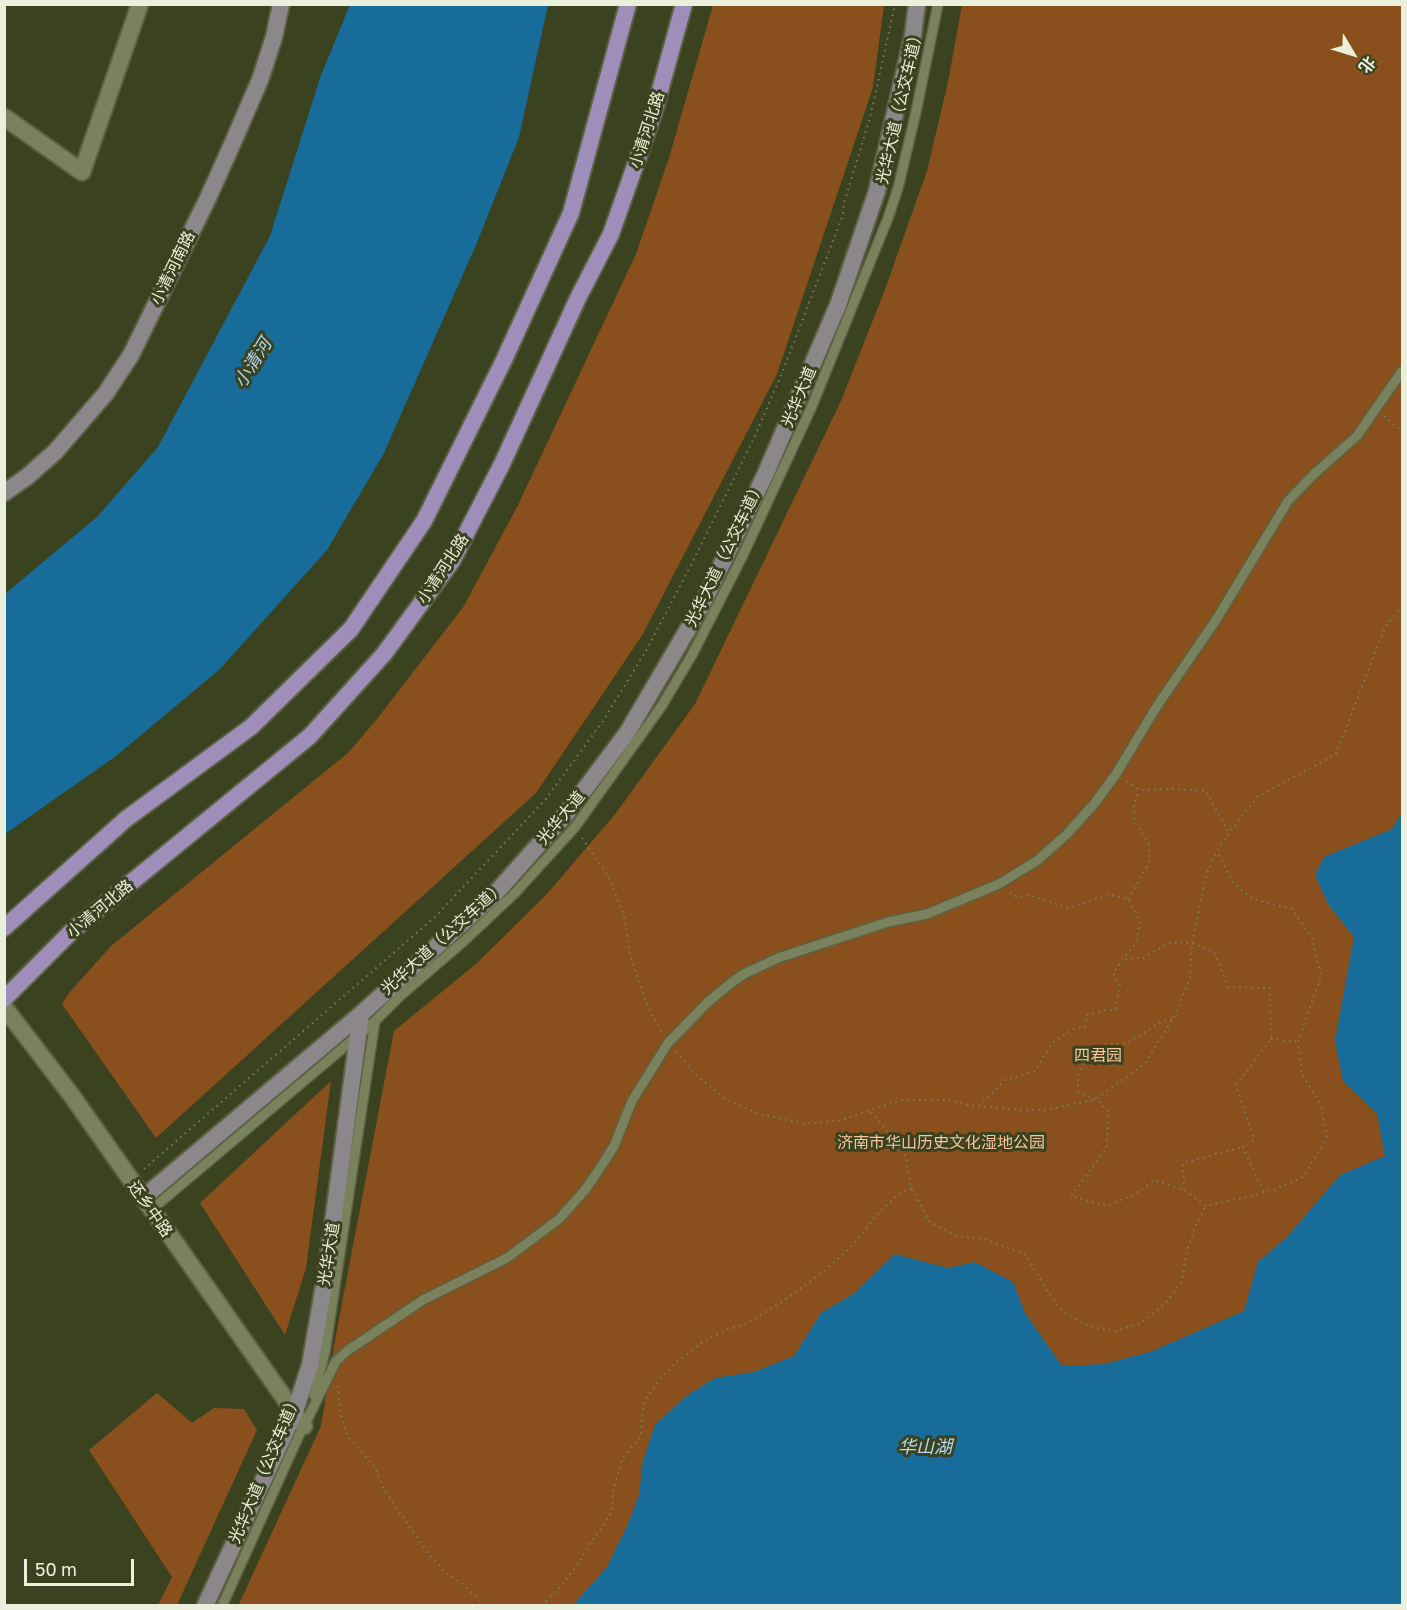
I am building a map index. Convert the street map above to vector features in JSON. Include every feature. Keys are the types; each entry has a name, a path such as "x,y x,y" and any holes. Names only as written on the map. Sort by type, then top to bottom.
{"main road":[{"name":"小清河南路","path":"4,493 28,476 56,451 106,393 130,355 208,198 260,80 281,4"},
{"path":"4,928 126,819 251,727 351,629 417,531 504,360 571,213 628,4"},
{"name":"小清河北路","path":"4,999 73,930 310,736 384,654 452,561 502,464 578,297 610,234 654,112 684,4"},
{"name":"光华大道","path":"205,1605 299,1420 326,1274 359,1034 368,1018 494,895 567,813 627,733 701,608 766,473 838,304 877,191 913,35 917,4"},
{"path":"147,1204 368,1018"}],"street":[{"path":"4,117 82,172 140,4"},
{"name":"还乡中路","path":"4,1006 72,1096 299,1420"}],"lane":[{"name":"光华大道（公交车道）","path":"222,1605 320,1374 325,1352 368,1018 400,996 464,941 515,893 575,827 661,707 692,654 742,557 812,406 888,218 898,188 938,4"},
{"path":"299,1420 336,1361 347,1351 423,1300 507,1258 559,1219 585,1190 614,1146 632,1101 668,1043 708,1002 744,974 778,958 888,922 927,914 999,884 1038,860 1066,834 1094,804 1116,774 1157,706 1216,620 1288,501 1314,474 1357,436 1402,371"},
{"path":"147,1204 359,1034"}],"path":[{"path":"130,1181 435,917 545,800 603,721 647,649 690,567 754,438 782,373 843,215 844,202 870,118 895,4"},
{"path":"1376,410 1402,431"},
{"path":"575,827 608,876 624,915 631,958 646,999 668,1043 695,1074 725,1099 759,1114 806,1124 842,1120 901,1101 948,1100 979,1106 1047,1110 1096,1099 1145,1063 1173,1019 1190,978 1192,943 1206,875 1217,851 1257,797 1336,754 1385,627 1402,607"},
{"path":"1116,774 1139,790 1206,791 1229,833"},
{"path":"1128,898 1149,863 1149,844 1134,821 1134,804 1139,790"},
{"path":"871,1112 906,1157 911,1188 930,1222 957,1236 985,1239 1026,1255 1063,1312 1088,1326 1116,1331 1142,1323 1165,1304 1182,1281 1194,1227 1206,1206 1264,1192 1303,1177 1327,1138 1321,1106 1302,1076 1298,1042 1322,976 1312,938 1292,909 1253,899 1233,883 1217,851"},
{"path":"999,884 1017,897 1029,896 1068,908 1110,895 1128,898"},
{"path":"979,1106 1005,1080 1035,1071 1052,1043 1072,1029 1085,1027 1087,1015 1115,1010 1120,985 1113,973 1136,942 1140,921 1128,898"},
{"path":"1125,959 1143,958 1171,942 1192,943 1214,951 1228,987 1270,988 1271,1039 1236,1085 1254,1140 1243,1146 1183,1163 1184,1190"},
{"path":"1173,1019 1161,1022 1127,1043 1107,1044 1090,1053 1078,1074 1078,1092 1096,1099 1109,1112 1106,1149 1071,1196 1106,1206 1133,1195 1155,1180 1184,1190 1206,1206"},
{"path":"1271,1039 1298,1042"},
{"path":"1243,1146 1264,1192"},
{"path":"542,1605 575,1568 612,1511 613,1492 622,1459 641,1436 645,1400 662,1376 704,1341 728,1329 745,1324 782,1302 824,1271 850,1247 881,1210 899,1194 911,1188"},
{"path":"336,1361 341,1416 348,1437 375,1467 383,1488 427,1552 445,1572 486,1605"}],"green space":[{"path":"713,5 884,5 873,87 777,374 643,634 536,793 156,1138 62,1004 111,946 349,752 464,606 518,505 636,254 669,158"},
{"name":"济南市华山历史文化湿地公园","path":"962,5 1402,5 1402,1605 238,1606 321,1426 335,1340 394,1031 477,963 547,894 616,813 695,704 841,401 884,292 927,171 948,82"},
{"path":"331,1081 306,1268 285,1335 200,1203"},
{"path":"157,1393 192,1423 214,1408 244,1409 257,1430 177,1605 158,1605 172,1577 89,1450"}],"water":[{"name":"小清河","path":"350,5 548,5 519,137 476,245 383,455 327,550 220,669 116,756 5,834 5,594 98,516 158,447 270,236 321,75"},
{"name":"华山湖","path":"1402,813 1402,1605 573,1605 607,1567 628,1524 639,1495 643,1460 655,1425 686,1396 715,1378 754,1372 794,1356 821,1313 853,1294 895,1254 948,1268 975,1262 1013,1282 1025,1313 1062,1366 1104,1364 1150,1352 1244,1311 1258,1262 1287,1237 1340,1175 1385,1156 1377,1114 1343,1081 1335,1041 1354,937 1328,904 1315,875 1324,857 1392,829"}],"park label":[{"name":"四君园","path":"1098,1056"}]}
